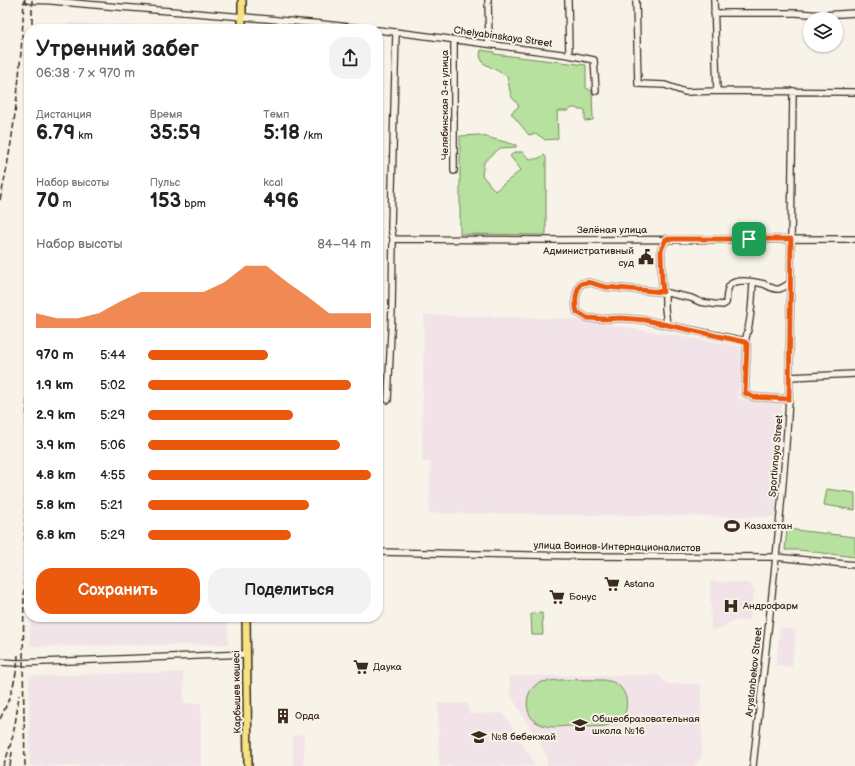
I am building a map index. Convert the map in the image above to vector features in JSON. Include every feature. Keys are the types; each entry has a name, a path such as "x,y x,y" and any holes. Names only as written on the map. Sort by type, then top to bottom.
{"main road":[{"path":"242,0 242,24"},
{"name":"Карбышев көшесі","path":"246,622 248,766"}],"street":[{"path":"28,0 242,16 320,24"},
{"path":"488,0 489,44"},
{"path":"568,0 568,55"},
{"path":"636,0 638,84 665,85 685,92 855,92"},
{"path":"714,0 717,91"},
{"path":"714,13 796,13 823,15 855,13"},
{"name":"Chelyabinskaya Street","path":"383,31 568,55 594,60 596,90"},
{"path":"388,400 392,309 393,238 391,227 396,32"},
{"name":"Челябинская 3-я улица","path":"454,40 454,171"},
{"name":"Sportivnaya Street","path":"776,557 785,466 789,399 793,92"},
{"name":"Зелёная улица","path":"393,238 541,240 855,239"},
{"path":"666,239 661,250 662,282 665,296 667,325"},
{"path":"745,342 645,320 587,318 577,312 575,306 578,288 580,284 586,282 606,287 663,292 706,303 723,305 726,304 728,290 733,282 757,282 775,289 790,283"},
{"path":"753,282 749,329 745,342 747,344 745,393 753,397 789,399"},
{"path":"789,378 855,374"},
{"name":"улица Воинов-Интернационалистов","path":"383,552 588,556 776,557 855,565"},
{"name":"Arystanbekov Street","path":"753,766 776,557"},
{"path":"0,662 18,663 247,654"}],"shaded area":[{"path":"424,315 573,319 741,346 742,362 738,399 782,403 775,517 429,513 431,462 422,462"},
{"name":"Андрофарм","path":"710,581 750,583 754,591 750,621 738,620 719,629 711,630"},
{"path":"30,622 227,622 228,644 30,646"},
{"path":"780,628 796,630 792,667 776,665"},
{"path":"183,672 184,703 201,703 201,766 30,766 29,676"},
{"name":"Общеобразовательная школа №16","path":"658,675 667,684 701,684 702,757 694,766 547,766 547,756 510,694 510,676"},
{"name":"№8 бөбекжай","path":"438,703 468,703 469,714 503,713 533,760 534,766 439,766"},
{"path":"293,735 304,735 304,766 293,766"}],"green space":[{"path":"481,50 494,52 494,54 586,65 586,88 592,91 593,120 585,121 585,110 572,108 568,111 557,111 558,138 545,140 534,134 529,135 511,113 519,106 511,96 507,76 483,63 480,56"},
{"path":"479,135 516,145 516,147 500,148 484,162 482,175 495,191 521,170 510,156 515,152 523,152 532,159 544,155 546,157 546,235 460,234 460,136"},
{"path":"827,489 855,493 855,510 824,505"},
{"path":"787,529 855,537 855,557 799,550 785,550"},
{"path":"542,613 543,635 532,635 531,614"},
{"path":"559,680 604,680 614,682 624,692 626,697 627,703 624,715 615,723 598,727 550,727 535,721 528,711 527,705 529,693 537,684"}],"railway":[{"path":"0,200 10,151 21,50 24,0"},
{"path":"32,0 32,24"},
{"path":"24,598 23,663 25,766"},
{"path":"0,719 12,688 18,655"},
{"path":"3,766 12,740 19,695"},
{"path":"10,766 12,752"}],"place":[{"name":"Административный суд","path":"646,257"},
{"name":"Казахстан","path":"732,526"},
{"name":"Astana","path":"612,584"},
{"name":"Бонус","path":"557,597"},
{"name":"Андрофарм","path":"731,606"},
{"name":"Даука","path":"361,667"},
{"name":"Орда","path":"283,716"},
{"name":"Общеобразовательная школа №16","path":"580,725"},
{"name":"№8 бөбекжай","path":"479,737"}],"route":[{"path":"666,239 749,239 791,239 789,399 753,397 745,393 747,344 745,342 645,320 587,318 577,312 575,306 578,288 580,284 586,282 606,287 663,292 661,250 666,239"}]}
